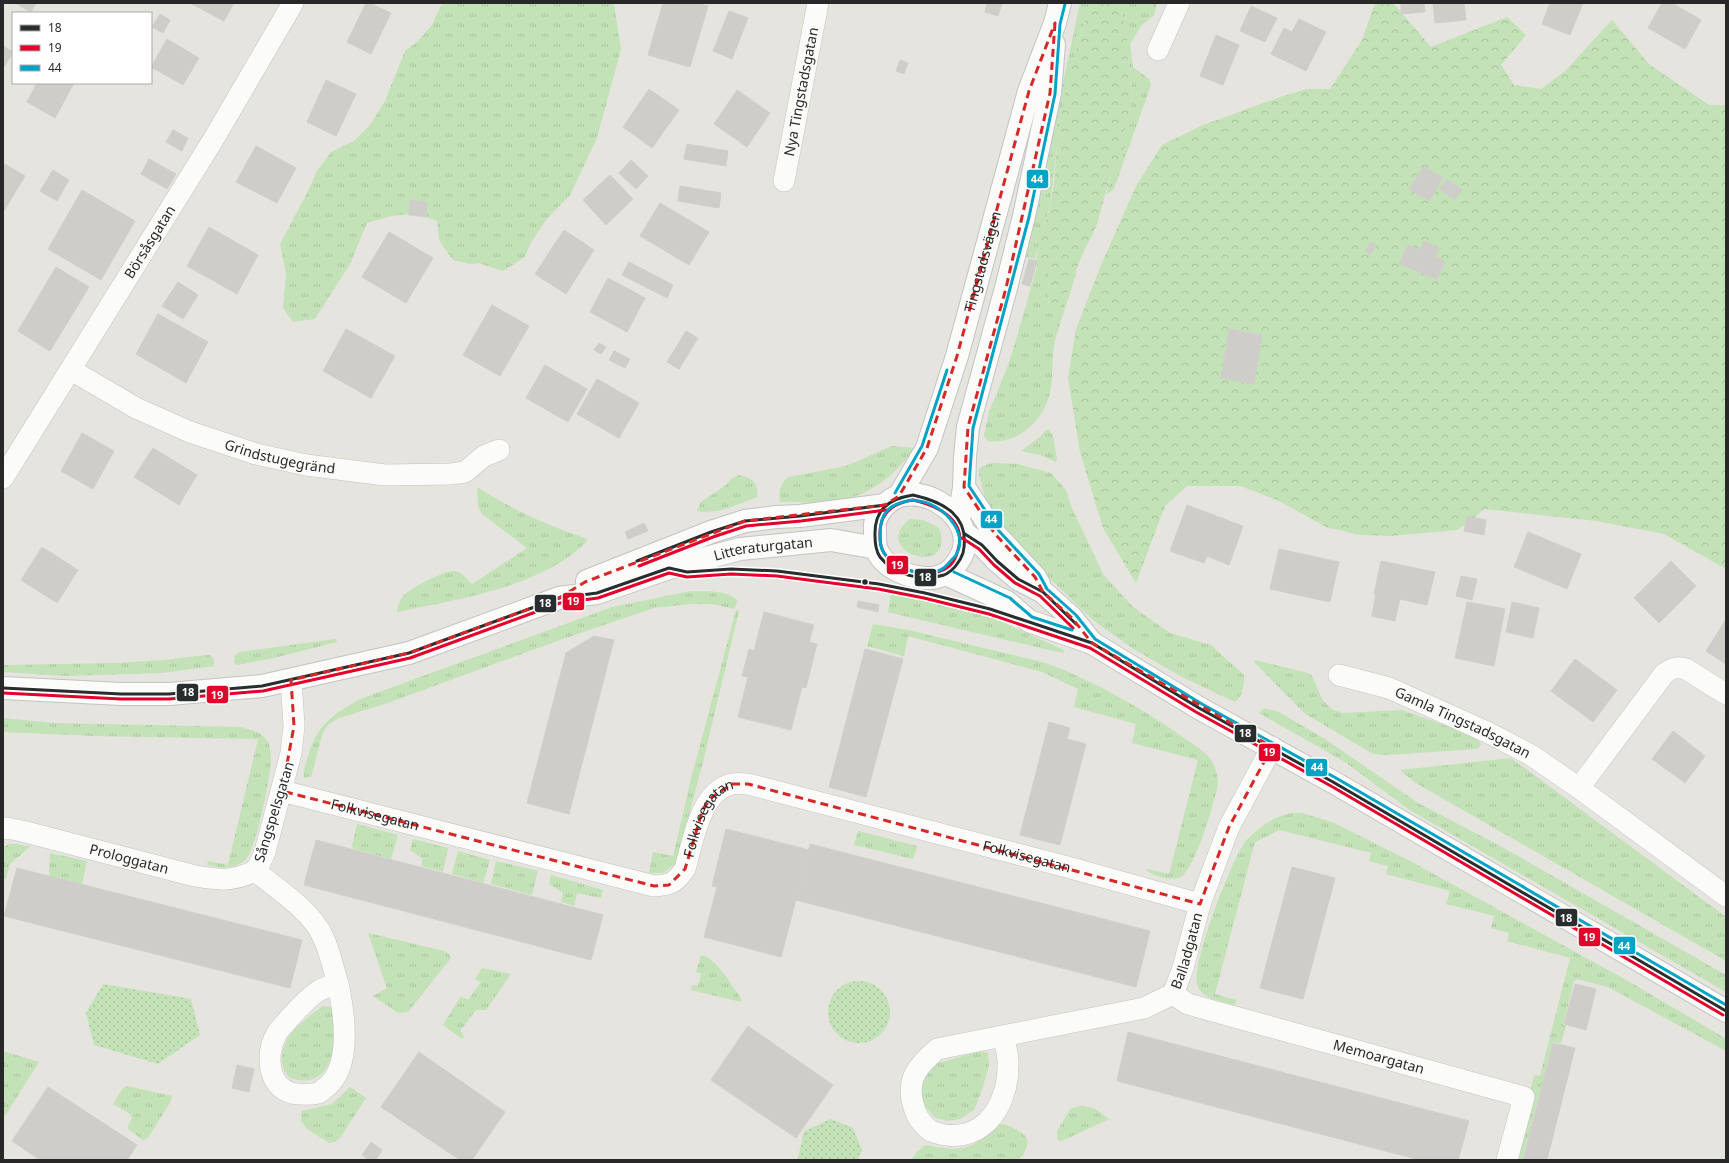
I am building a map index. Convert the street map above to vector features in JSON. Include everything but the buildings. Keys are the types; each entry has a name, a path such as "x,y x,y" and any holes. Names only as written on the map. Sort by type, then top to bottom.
{"street":[{"name":"Börsåsgatan","path":"3,478 213,140 293,3"},
{"name":"Nya Tingstadsgatan","path":"784,181 818,3"},
{"path":"1158,50 1179,3"},
{"name":"Tingstadsvägen","path":"962,527 968,427 1008,280 1050,93 1058,13"},
{"name":"Tingstadsvägen","path":"892,501 927,448 957,356 1029,91 1058,13"},
{"name":"Grindstugegränd","path":"71,370 136,408 190,432 256,454 306,465 385,475 451,474 465,472 484,456 499,450"},
{"name":"Litteraturgatan","path":"964,487 995,534 1035,577 1043,592"},
{"name":"Litteraturgatan","path":"3,688 121,694 168,694 262,686 291,680 409,653 559,598 585,582 745,520 776,516 800,516 892,501 913,495 935,500 945,505 962,527 1018,579 1043,592 1072,618 1092,643"},
{"path":"892,501 876,519 874,527 876,548 881,557 896,570 907,574 932,578 946,574 956,566 965,546 962,527"},
{"name":"Litteraturgatan","path":"559,598 597,593 669,568 740,549 831,540 876,548"},
{"name":"Litteraturgatan","path":"946,574 1007,602 1028,620 1092,643 1199,708 1272,747 1726,1011"},
{"path":"1579,788 1664,674 1669,670 1680,667 1686,669 1726,694"},
{"name":"Gamla Tingstadsgatan","path":"1339,675 1389,688 1498,738 1531,755 1579,788 1726,896"},
{"name":"Sångspelsgatan","path":"291,680 294,726 291,754 265,852 259,865 254,871 290,899 314,922 323,936 338,984 342,1001 345,1034 342,1059 336,1075 329,1085 318,1093 293,1094 279,1086 272,1076 270,1051 276,1035 296,1011 320,990 338,984"},
{"name":"Balladgatan","path":"1003,1036 1009,1065 1006,1090 999,1109 980,1130 954,1136 929,1131 916,1116 910,1093 912,1080 921,1064 937,1049 1144,1008 1173,994 1183,968 1200,904 1229,827 1272,747"},
{"name":"Folkvisegatan","path":"282,791 654,886 669,885 680,877 685,869 703,809 711,798 719,790 732,784 748,784 1071,868 1200,904"},
{"name":"Prologgatan","path":"3,829 7,828 22,831 195,876 221,880 236,879 254,871"},
{"name":"Memoargatan","path":"1173,994 1188,1004 1524,1097 1507,1160"}],"highlighted area":[{"path":"1055,23 1050,93 1006,288 968,427 964,487 995,534 1035,577 1043,592 1072,618 1092,643 1272,747 1229,827 1200,904 748,784 732,784 711,798 703,809 685,869 669,885 654,886 282,791 294,726 291,680 409,653 559,598 585,582 745,521 885,505 899,496 927,448 957,356 1029,91"}],"green space":[{"path":"442,3 614,3 621,49 597,138 570,195 546,220 530,244 525,257 503,271 478,263 471,264 453,260 439,239 437,221 428,217 410,214 402,214 385,218 367,223 350,264 315,319 293,322 283,308 286,274 280,244 317,171 331,152 354,141 370,125 385,101 405,51 417,42 432,25"},
{"path":"1080,3 1091,3 1079,40 1063,109 1059,129 1050,206 1036,259 1026,257"},
{"path":"1091,3 1122,3 1127,36 1127,54 1133,93 1125,131 1126,145 1122,156 1112,171 1096,227 1083,253 1061,306 1049,312 1048,276 1045,269 1037,266 1037,258 1041,236 1052,197 1059,130 1065,98 1081,34"},
{"path":"1122,3 1157,3 1154,15 1141,26 1130,44 1133,67 1149,79 1151,85 1114,189 1106,195 1112,171 1122,156 1126,145 1125,131 1133,93 1127,54 1127,36"},
{"path":"1375,3 1393,3 1431,47 1507,17 1526,35 1501,65 1514,85 1541,89 1565,71 1612,20 1649,64 1709,105 1726,105 1726,569 1664,534 1596,521 1485,509 1457,530 1391,536 1360,535 1326,527 1277,500 1240,486 1187,486 1165,506 1136,583 1103,528 1080,452 1068,378 1076,329 1101,265 1136,186 1162,145 1203,125 1283,96 1307,89 1330,89 1362,40"},
{"path":"1037,266 1045,269 1048,276 1049,312 1069,285 1077,269 1055,340 1050,392 1042,412 1036,421 1028,428 1019,435 1009,439 988,441 984,436 989,412 1007,368"},
{"path":"1049,429 1053,436 1057,459 1056,462 1040,455 1021,451 1041,436 1046,430"},
{"path":"892,446 914,448 906,459 886,479 863,493 850,498 823,503 780,502 780,488 789,477 846,466"},
{"path":"992,463 1017,464 1051,473 1066,490 1071,506 1103,574 1133,607 1170,633 1211,645 1244,675 1244,683 1238,700 1235,702 1182,677 1132,648 1094,621 1014,544 987,507 978,470 983,466"},
{"path":"740,475 754,482 757,488 757,497 720,510 705,512 697,511 701,502 726,485 732,478"},
{"path":"477,487 503,503 530,516 588,540 570,556 548,569 524,580 473,596 397,612 399,603 404,595 428,580 450,571 455,571 462,574 472,584 527,548 482,514 478,506"},
{"path":"910,519 923,520 938,527 942,540 936,553 928,556 919,556 909,553 902,547 898,539 900,530"},
{"path":"692,591 723,593 738,601 734,609 713,604 691,604 654,608 560,640 385,704 339,718 329,724 323,732 311,777 304,778 305,767 312,745 321,728 334,715 360,699 612,607"},
{"path":"891,593 953,605 995,619 1064,650 1064,652 1062,653 888,612"},
{"path":"736,610 739,611 702,766 676,863 663,873 649,873 653,852 673,856 691,779"},
{"path":"873,624 908,630 1046,663 1064,670 1115,695 1164,724 1199,748 1208,756 1214,765 1218,783 1199,847 1187,870 1178,878 1169,879 1155,875 1147,871 1147,869 1169,874 1198,760 1132,743 1136,724 1074,707 1078,689 1042,672 908,636 904,656 867,646"},
{"path":"336,639 337,642 274,658 237,665 234,663 235,656 239,652"},
{"path":"209,655 214,659 214,666 162,673 65,676 3,672 3,665 116,663 165,660"},
{"path":"1255,660 1308,673 1312,676 1323,701 1333,710 1343,713 1402,710 1467,733 1480,742 1481,745 1477,749 1387,755 1373,754 1304,713 1254,662"},
{"path":"1264,708 1279,712 1325,739 1418,803 1504,848 1726,975 1726,992 1408,809 1345,762 1259,713"},
{"path":"3,718 53,723 241,727 260,734 269,744 271,759 262,812 254,843 249,854 245,860 231,867 207,865 208,861 228,865 258,739 94,736 3,732"},
{"path":"1511,758 1726,917 1726,961 1414,782 1400,770"},
{"path":"1291,813 1302,813 1332,822 1410,861 1628,981 1713,1031 1726,1039 1726,1051 1608,987 1577,979 1574,981 1563,1025 1566,1026 1561,1043 1553,1042 1522,1160 1512,1160 1534,1075 1540,1076 1570,958 1507,941 1509,933 1491,928 1494,916 1446,904 1450,891 1386,874 1388,866 1369,861 1371,853 1279,830 1255,842 1215,994 1236,1000 1235,1005 1219,1001 1205,995 1198,987 1197,977 1199,960 1213,915 1239,852 1245,842 1262,826 1278,817"},
{"path":"357,824 398,835 391,859 354,849 352,846"},
{"path":"858,831 917,846 913,859 854,845"},
{"path":"413,839 448,848 443,872 421,866 423,859 410,850"},
{"path":"10,844 30,847 10,864 6,879 3,879 3,847"},
{"path":"458,851 490,860 483,883 452,874"},
{"path":"50,853 87,861 82,884 49,876"},
{"path":"496,861 538,871 532,895 491,884"},
{"path":"551,875 603,890 601,898 577,893 574,906 561,902 563,893 549,884"},
{"path":"368,933 444,951 448,953 451,958 408,1012 398,1013 373,996 387,988"},
{"path":"701,955 707,957 718,967 741,998 741,1002 691,990 692,985 698,986 701,974 696,972"},
{"path":"482,968 511,974 486,1010 476,1010 460,1031 464,1036 462,1039 443,1025 461,996 468,1000 481,982 475,979"},
{"path":"853,981 865,981 881,990 888,1000 890,1012 888,1024 881,1034 865,1043 853,1043 842,1038 833,1029 828,1018 828,1006 833,995 842,986"},
{"path":"103,984 191,999 200,1035 158,1064 94,1045 86,1013"},
{"path":"323,1006 333,1007 334,1044 328,1065 323,1073 316,1078 298,1080 290,1078 284,1070 282,1060 283,1049 287,1039 305,1019"},
{"path":"3,1051 39,1062 3,1119"},
{"path":"980,1051 988,1053 989,1065 982,1090 974,1110 960,1119 947,1121 934,1117 925,1106 920,1092 921,1084 935,1064"},
{"path":"127,1086 172,1096 171,1101 148,1138 143,1140 128,1129 132,1118 130,1114 113,1104 123,1088"},
{"path":"350,1087 366,1098 340,1138 335,1142 329,1143 307,1129 301,1121 302,1111 332,1104"},
{"path":"1081,1106 1094,1108 1109,1119 1060,1142 1057,1138 1057,1131 1071,1108"},
{"path":"831,1119 853,1128 862,1150 858,1160 799,1160 798,1158 804,1131"},
{"path":"999,1124 1013,1128 1025,1135 1028,1142 1019,1160 911,1160 925,1145 957,1149 973,1144 981,1140"}],"transit line":[{"name":"44","path":"1065,4 1060,24 1055,94 1029,217 973,428 969,486 999,531 1039,574 1047,589 1076,615 1095,639 1202,704 1336,778 1726,1005"},
{"name":"44","path":"895,493 922,446 947,370"},
{"name":"18","path":"913,495 945,507 959,520 963,529 964,540 962,556 953,569 944,575 927,578 901,572 886,563 880,557 876,547 875,527 877,519 884,507 896,499 913,495"},
{"name":"44","path":"912,500 926,502 943,512 958,532 960,539 956,555 948,564 933,572 915,572 897,565 884,553 881,547 880,527 884,514 892,507 912,500"},
{"name":"19","path":"913,500 939,509 953,520 957,528 960,536 956,555 950,565 941,571 923,573 905,569 889,559 882,549 880,528 884,516 893,507 913,500"},
{"name":"18","path":"637,561 711,532 745,521 800,516 885,505"},
{"name":"19","path":"639,566 713,537 746,526 801,521 886,510"},
{"name":"18","path":"965,534 982,545 997,561 1018,579 1043,592 1076,624"},
{"name":"19","path":"962,538 979,549 994,565 1015,583 1040,596 1073,628"},
{"name":"18","path":"3,688 121,694 169,694 262,686 409,653 559,598 597,593 669,568 687,572 731,569 777,571 879,584 925,593 990,609 1092,643 1199,708 1333,782 1726,1011"},
{"name":"44","path":"954,572 1010,598 1032,617 1072,630"},
{"name":"19","path":"3,693 121,699 169,699 263,691 410,658 560,603 598,598 669,573 687,577 731,574 777,576 878,589 924,598 989,614 1090,648 1196,712 1331,786 1723,1015"}]}
